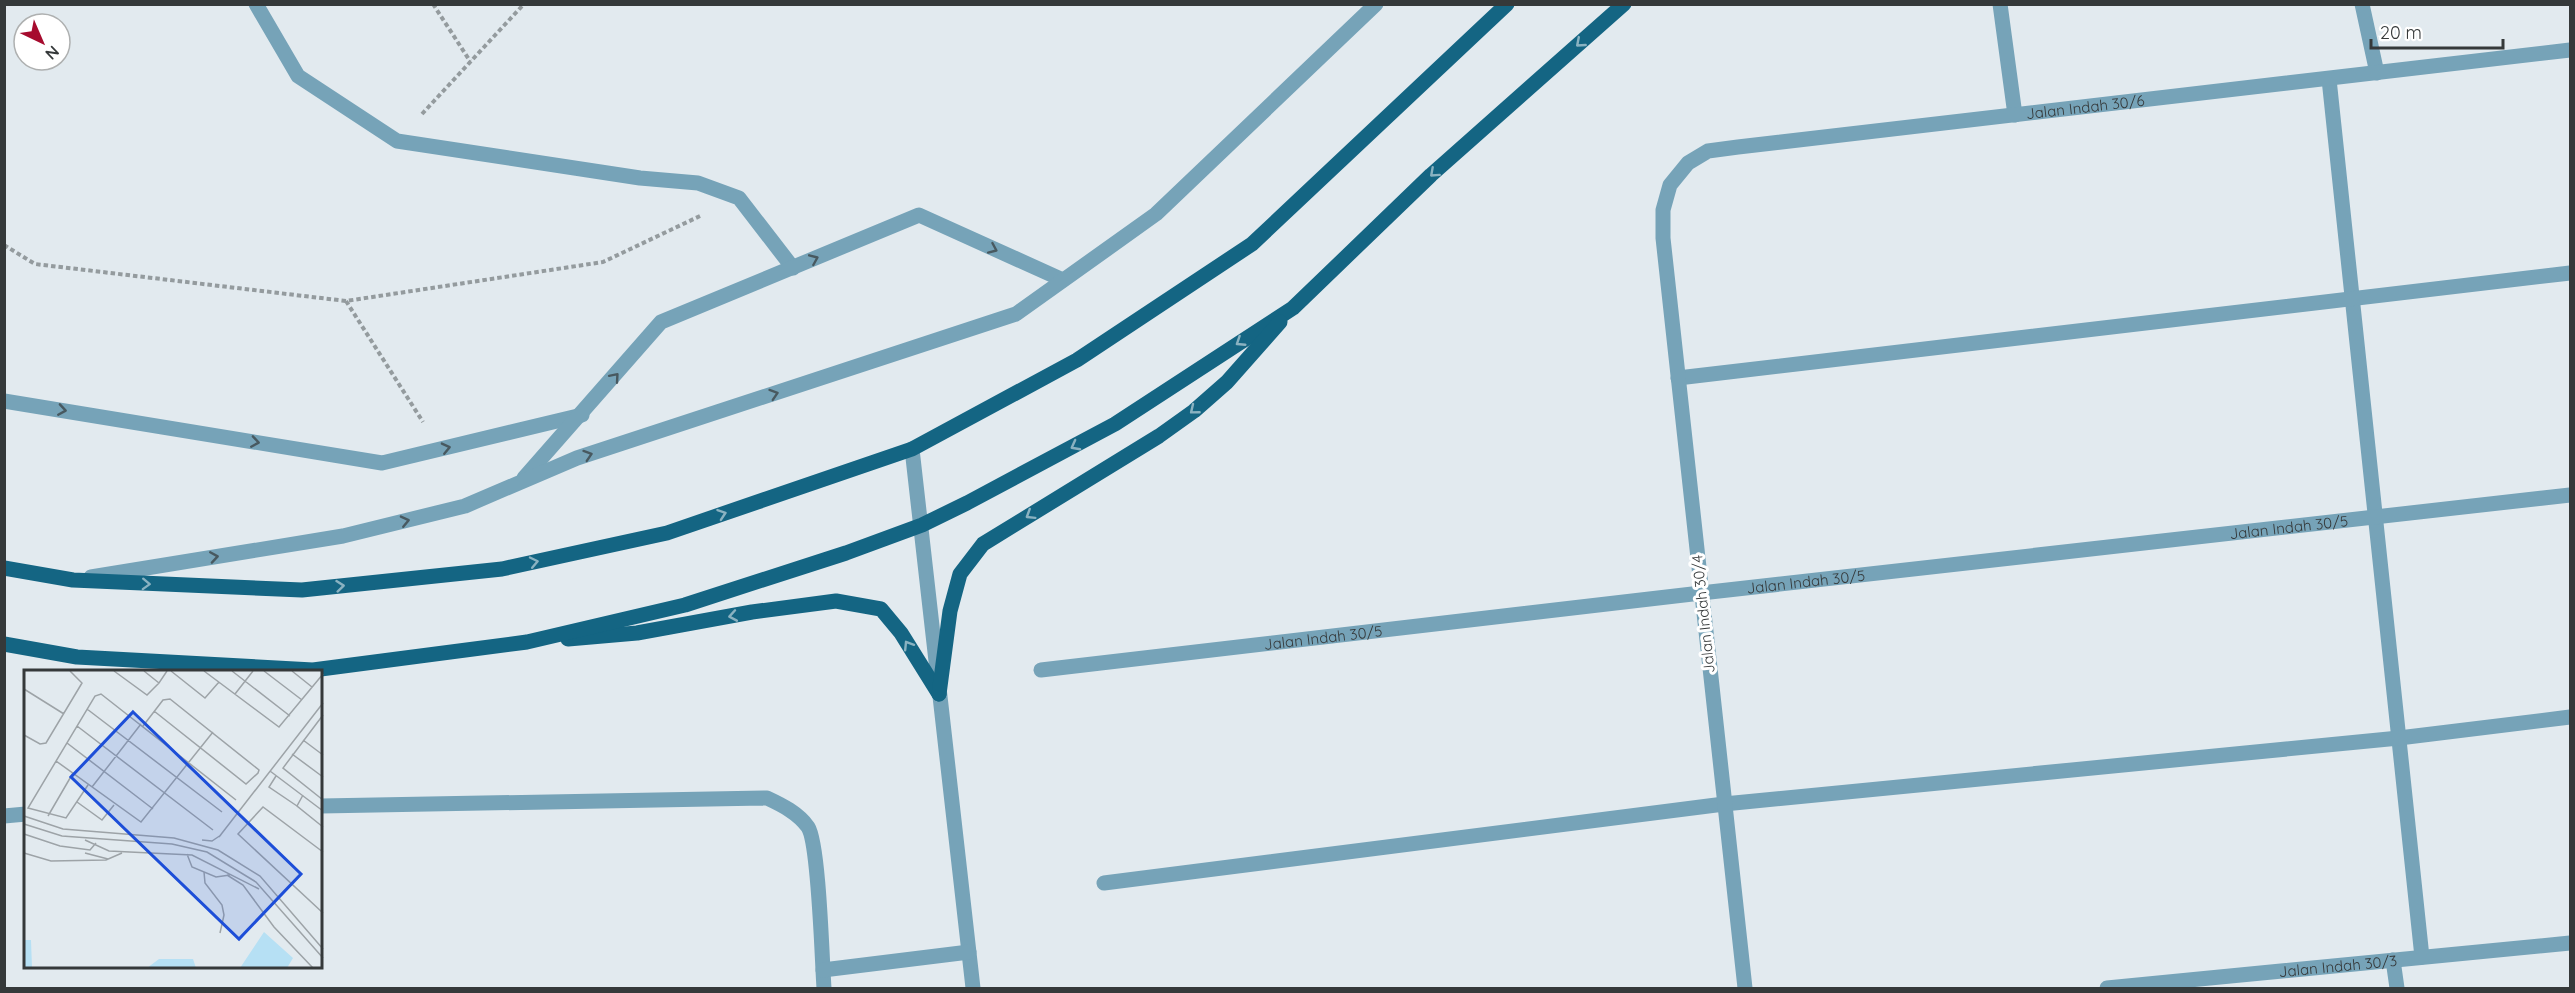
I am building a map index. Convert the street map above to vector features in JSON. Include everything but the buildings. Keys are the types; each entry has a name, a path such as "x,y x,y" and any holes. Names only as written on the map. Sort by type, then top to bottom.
{"main road":[{"path":"4,568 73,580 302,590 502,569 667,532 912,449 1077,360 1252,244 1507,4"},
{"path":"939,694 950,611 960,574 983,544 1160,436 1194,411 1227,382 1293,308 1431,175 1624,4"},
{"path":"527,642 685,605 846,553 922,525 968,503 1115,424 1293,308"},
{"path":"4,644 77,657 313,669 527,642 637,633 752,612 836,601 881,609 901,633 939,694"}],"street":[{"path":"256,4 298,76 396,141 640,178 698,183 739,198 793,268"},
{"path":"73,580 343,536 465,506 577,458 1016,314 1156,214 1376,4"},
{"path":"2000,4 2015,115"},
{"path":"2362,4 2377,73"},
{"name":"Jalan Indah 30/6","path":"1663,238 1663,210 1670,185 1688,163 1708,151 2571,50"},
{"path":"2330,79 2422,957"},
{"path":"520,483 582,415 661,322 919,215 1063,280"},
{"name":"Jalan Indah 30/4","path":"1663,238 1745,988"},
{"path":"1678,378 2571,273"},
{"path":"4,400 382,463 582,415"},
{"path":"912,449 973,988"},
{"name":"Jalan Indah 30/5","path":"1041,670 2571,495"},
{"path":"1104,883 1724,804 2399,738 2571,717"},
{"path":"322,806 767,798 787,807 809,828 814,855 824,988"},
{"path":"4,816 24,814"},
{"name":"Jalan Indah 30/3","path":"2107,988 2571,943"},
{"path":"823,970 969,952"},
{"path":"2393,960 2397,988"}],"path":[{"path":"433,4 470,61"},
{"path":"396,141 524,4"},
{"path":"4,245 35,264 346,301 603,261 739,198"},
{"path":"346,301 440,449"}]}
